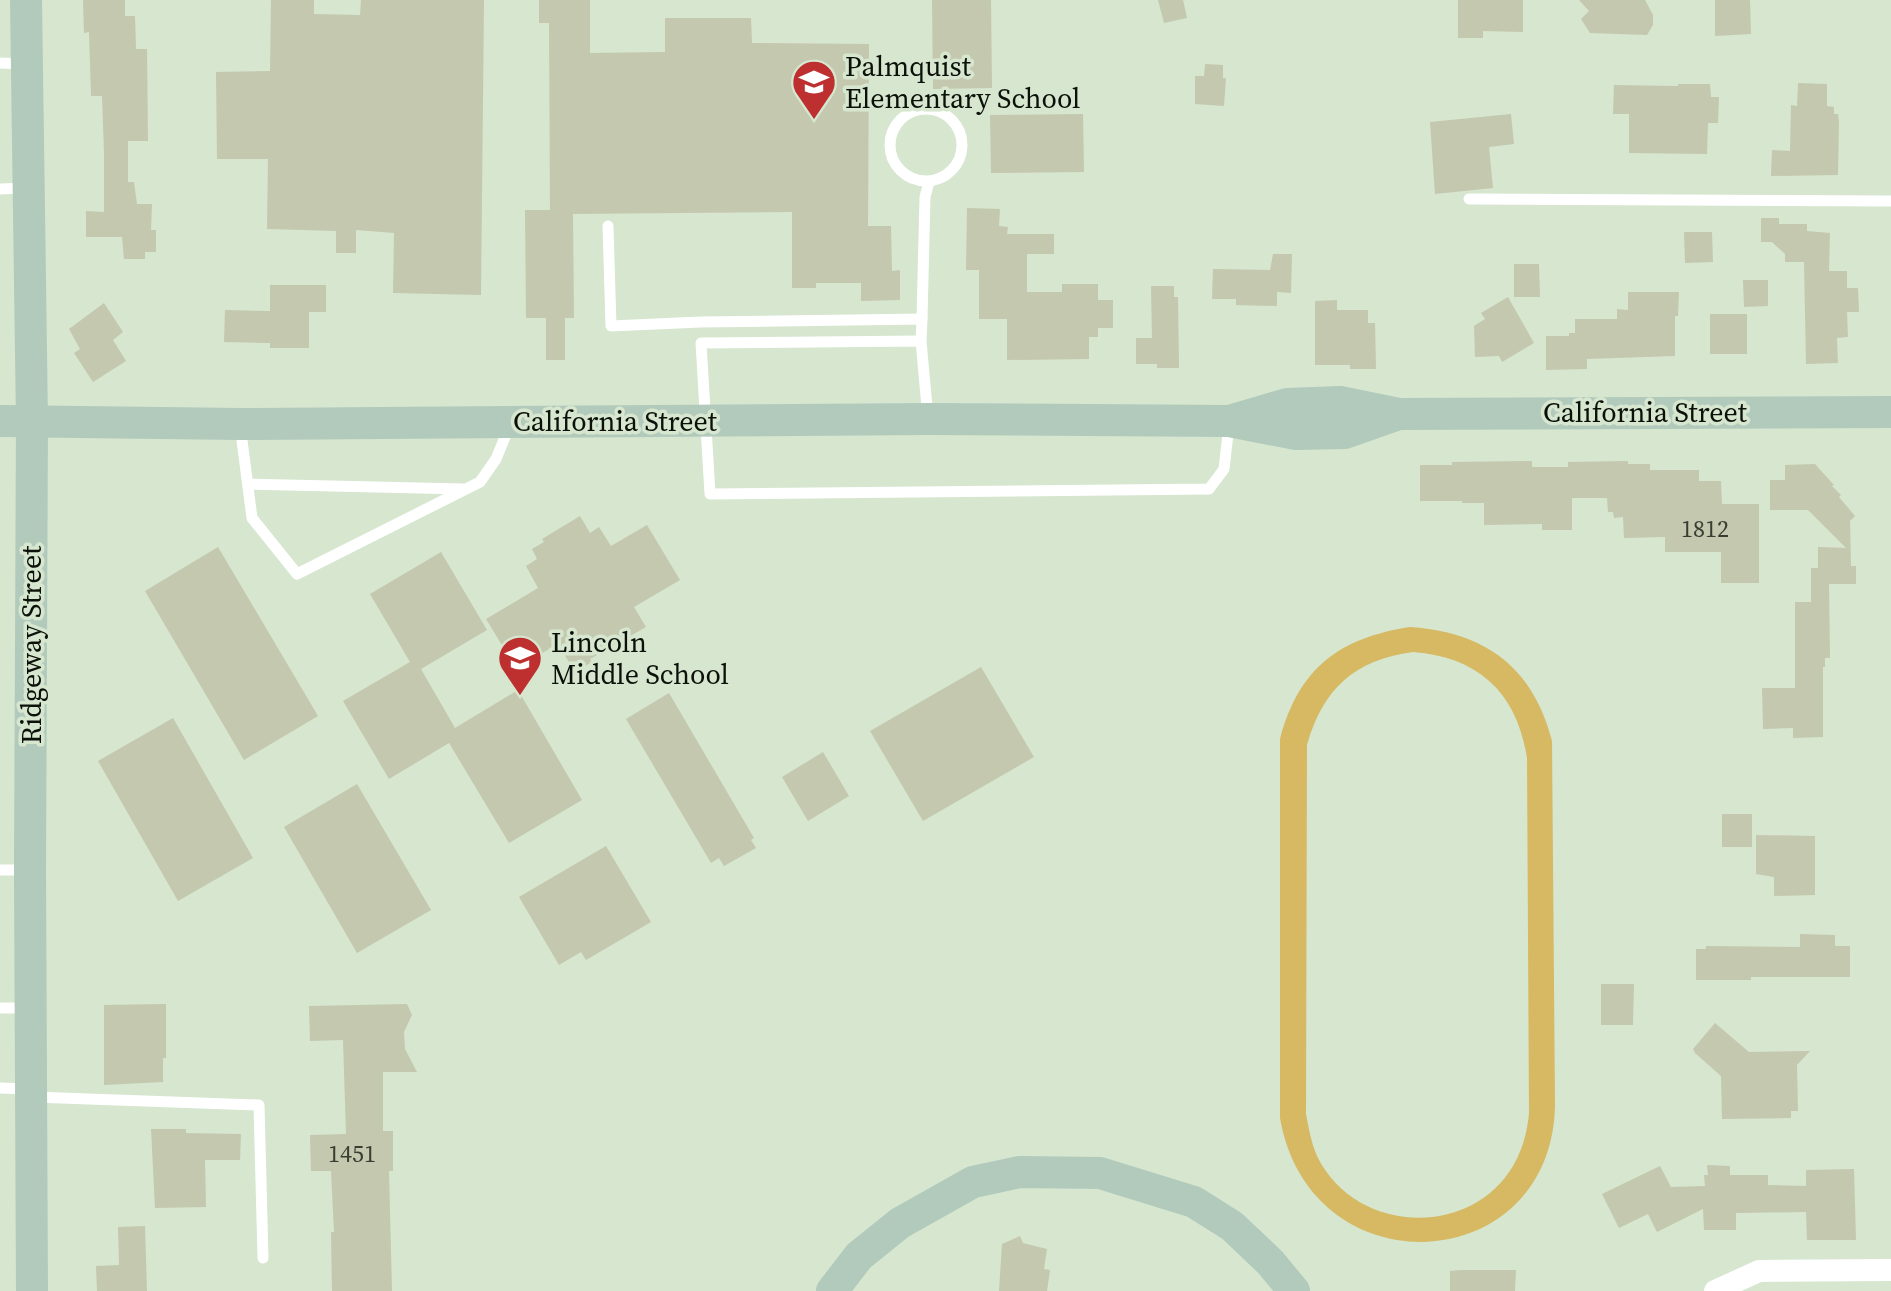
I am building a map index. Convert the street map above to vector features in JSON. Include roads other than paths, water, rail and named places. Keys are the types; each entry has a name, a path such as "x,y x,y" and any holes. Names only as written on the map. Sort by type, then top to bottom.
{"main road":[{"name":"Ridgeway Street","path":"26,0 13,64 14,188 32,422 15,870 15,1008 32,1291"},
{"name":"California Street","path":"0,421 240,424 928,419 1229,421 1287,404 1340,402 1399,414 1891,412"},
{"path":"832,1291 859,1256 900,1223 973,1182 1033,1172 1100,1173 1194,1202 1232,1226 1270,1262 1294,1291"}],"street":[{"path":"1715,1291 1759,1271 1891,1270"}],"lane":[{"path":"916,110 940,111 951,118 962,139 963,149 955,168 929,182 917,181 897,168 889,147 896,123 916,110"},
{"path":"928,419 921,341 925,197 929,182"},
{"path":"1469,199 1891,201"},
{"path":"608,226 611,326 922,319"},
{"path":"700,322 710,494 1209,489 1224,469 1229,421"},
{"path":"701,343 921,341"},
{"path":"240,424 252,518 297,574 480,482 496,459 511,421"},
{"path":"248,484 466,489"},
{"path":"20,1092 259,1105 263,1258"}],"place":[{"name":"Palmquist Elementary School","path":"814,121"},
{"name":"Lincoln Middle School","path":"520,697"}]}
